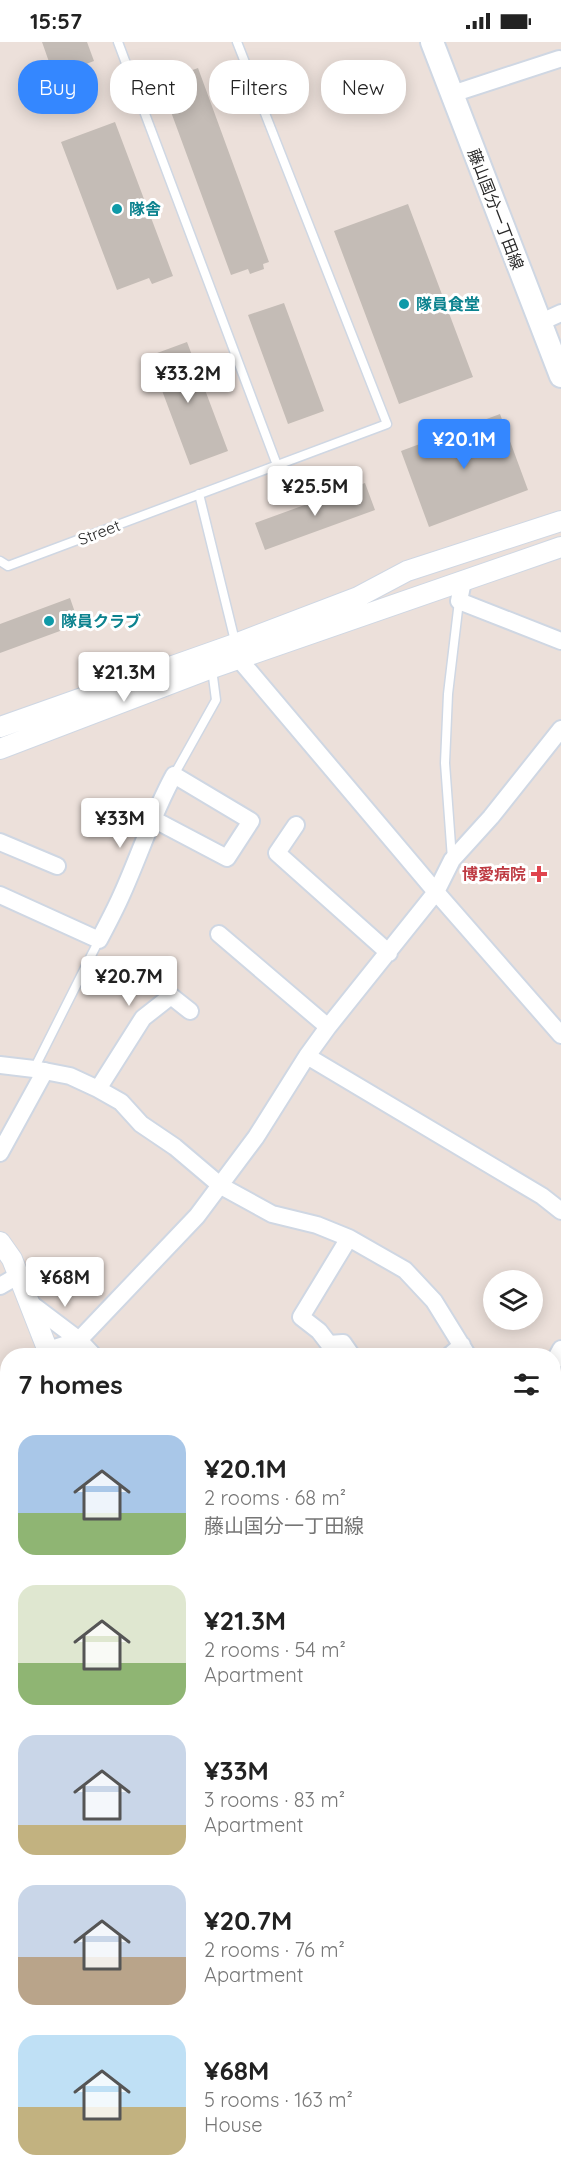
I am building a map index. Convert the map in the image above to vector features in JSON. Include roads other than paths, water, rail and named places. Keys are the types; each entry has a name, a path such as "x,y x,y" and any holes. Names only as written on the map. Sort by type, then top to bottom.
{"main road":[{"name":"藤山国分一丁田線","path":"432,42 561,376"}],"street":[{"path":"452,94 559,59"},
{"path":"539,323 561,314"},
{"path":"0,749 212,668 237,651 358,597 407,571 561,521"},
{"path":"0,727 237,651 461,591 561,547"},
{"path":"461,591 561,640"},
{"path":"237,651 436,892 561,1035"},
{"path":"61,1348 79,1340 197,1216 256,1137 328,1027 436,892 452,860 491,817 561,729"},
{"path":"0,895 99,940 122,893 153,819 174,775 251,821 227,858 153,819"},
{"path":"296,825 277,853 389,953"},
{"path":"0,842 57,866"},
{"path":"219,934 328,1027"},
{"path":"99,1089 142,1018 171,996 190,1011"},
{"path":"307,1056 542,1196 561,1211"},
{"path":"0,1065 70,1076 99,1089 121,1102 141,1124 175,1148 221,1186 272,1214 317,1225 349,1238 405,1270 434,1301 458,1348"},
{"path":"0,1153 39,1070"},
{"path":"347,1348 343,1342 329,1344 319,1331 301,1317 349,1238"},
{"path":"0,1242 12,1259 47,1348"},
{"path":"0,1286 19,1275"},
{"path":"30,1303 86,1348"}],"lane":[{"path":"118,42 277,465"},
{"path":"237,42 387,424 199,494 237,651"},
{"name":"Street","path":"0,561 8,566 199,494"},
{"path":"452,860 446,752 448,694 461,591"},
{"path":"174,775 216,700 212,668"},
{"path":"39,1070 99,940"}],"place":[{"name":"隊舎","path":"117,209"},
{"name":"隊員食堂","path":"404,304"},
{"name":"隊員クラブ","path":"49,621"},
{"name":"博愛病院","path":"539,874"}]}
